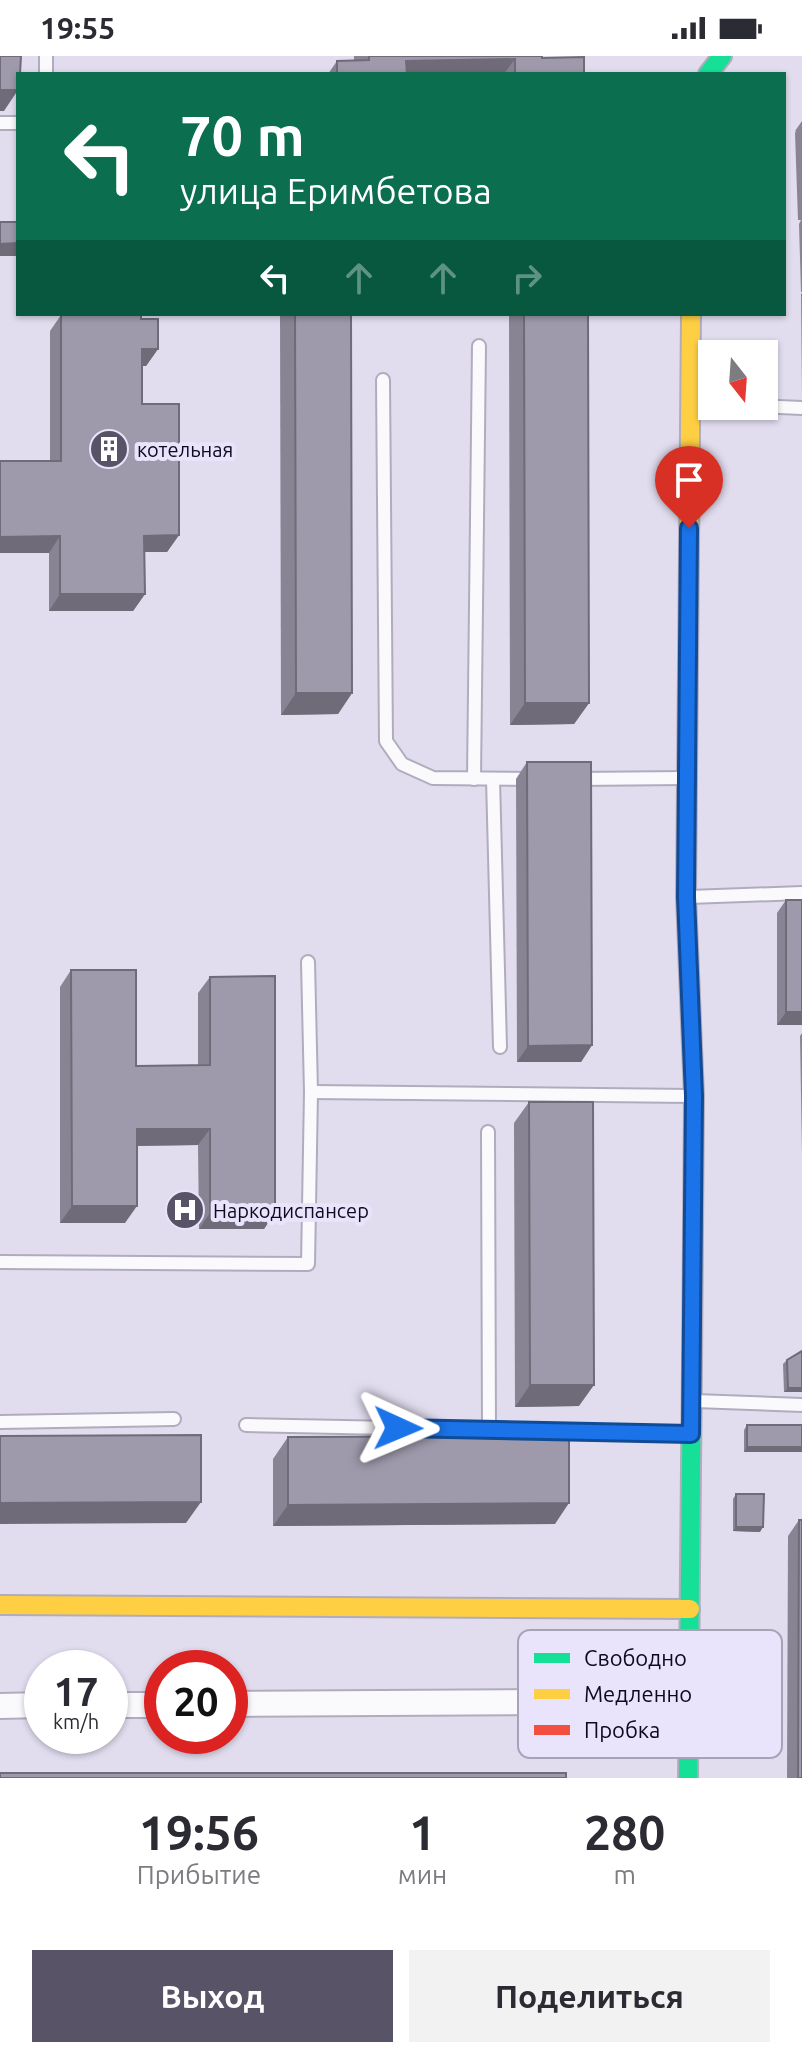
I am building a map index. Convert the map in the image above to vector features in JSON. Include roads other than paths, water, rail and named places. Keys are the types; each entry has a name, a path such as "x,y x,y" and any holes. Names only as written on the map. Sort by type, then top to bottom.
{"street":[{"path":"710,72 722,56"},
{"path":"690,1630 694,1096 686,897 695,403 691,316"},
{"path":"0,1605 690,1609"},
{"path":"248,1704 518,1702"},
{"path":"0,1706 24,1705"},
{"path":"688,1758 688,1778"}],"lane":[{"path":"474,779 479,346"},
{"path":"383,380 386,741 402,764 433,778 553,779"},
{"path":"778,407 802,408"},
{"path":"568,779 688,778"},
{"path":"493,779 500,1047"},
{"path":"686,897 802,893"},
{"path":"0,1262 308,1264 311,1092 308,962"},
{"path":"311,1092 694,1096"},
{"path":"488,1132 489,1430"},
{"path":"691,1401 802,1405"},
{"path":"0,1422 174,1419"},
{"path":"246,1425 691,1434"}],"place":[{"name":"котельная","path":"109,449"},
{"name":"Наркодиспансер","path":"185,1210"}]}
